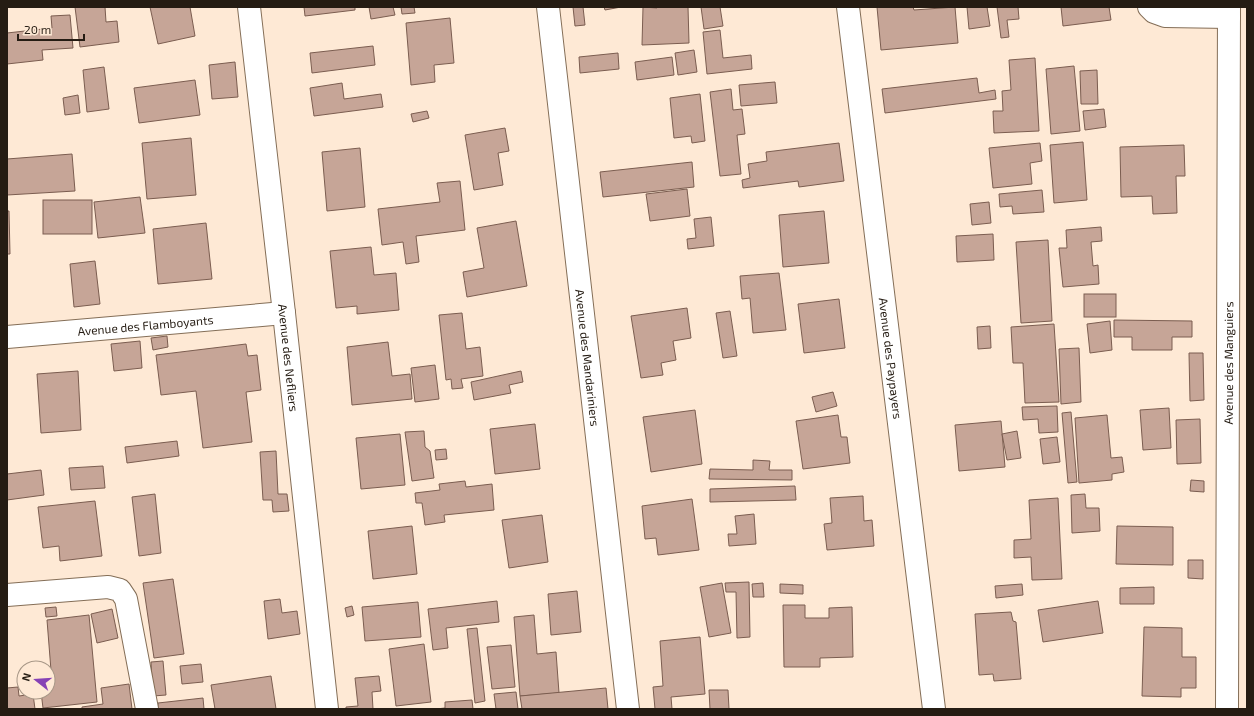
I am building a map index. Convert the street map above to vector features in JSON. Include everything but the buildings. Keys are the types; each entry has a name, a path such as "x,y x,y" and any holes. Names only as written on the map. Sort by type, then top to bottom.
{"street":[{"name":"Avenue des Nefliers","path":"249,7 327,709"},
{"name":"Avenue des Mandariniers","path":"548,7 628,709"},
{"name":"Avenue des Paypayers","path":"848,7 934,709"},
{"name":"Avenue des Manguiers","path":"1149,7 1154,12 1165,16 1229,12 1227,709"},
{"name":"Avenue des Flamboyants","path":"7,337 284,313"},
{"path":"7,595 108,586 120,590 126,599 147,709"}]}
